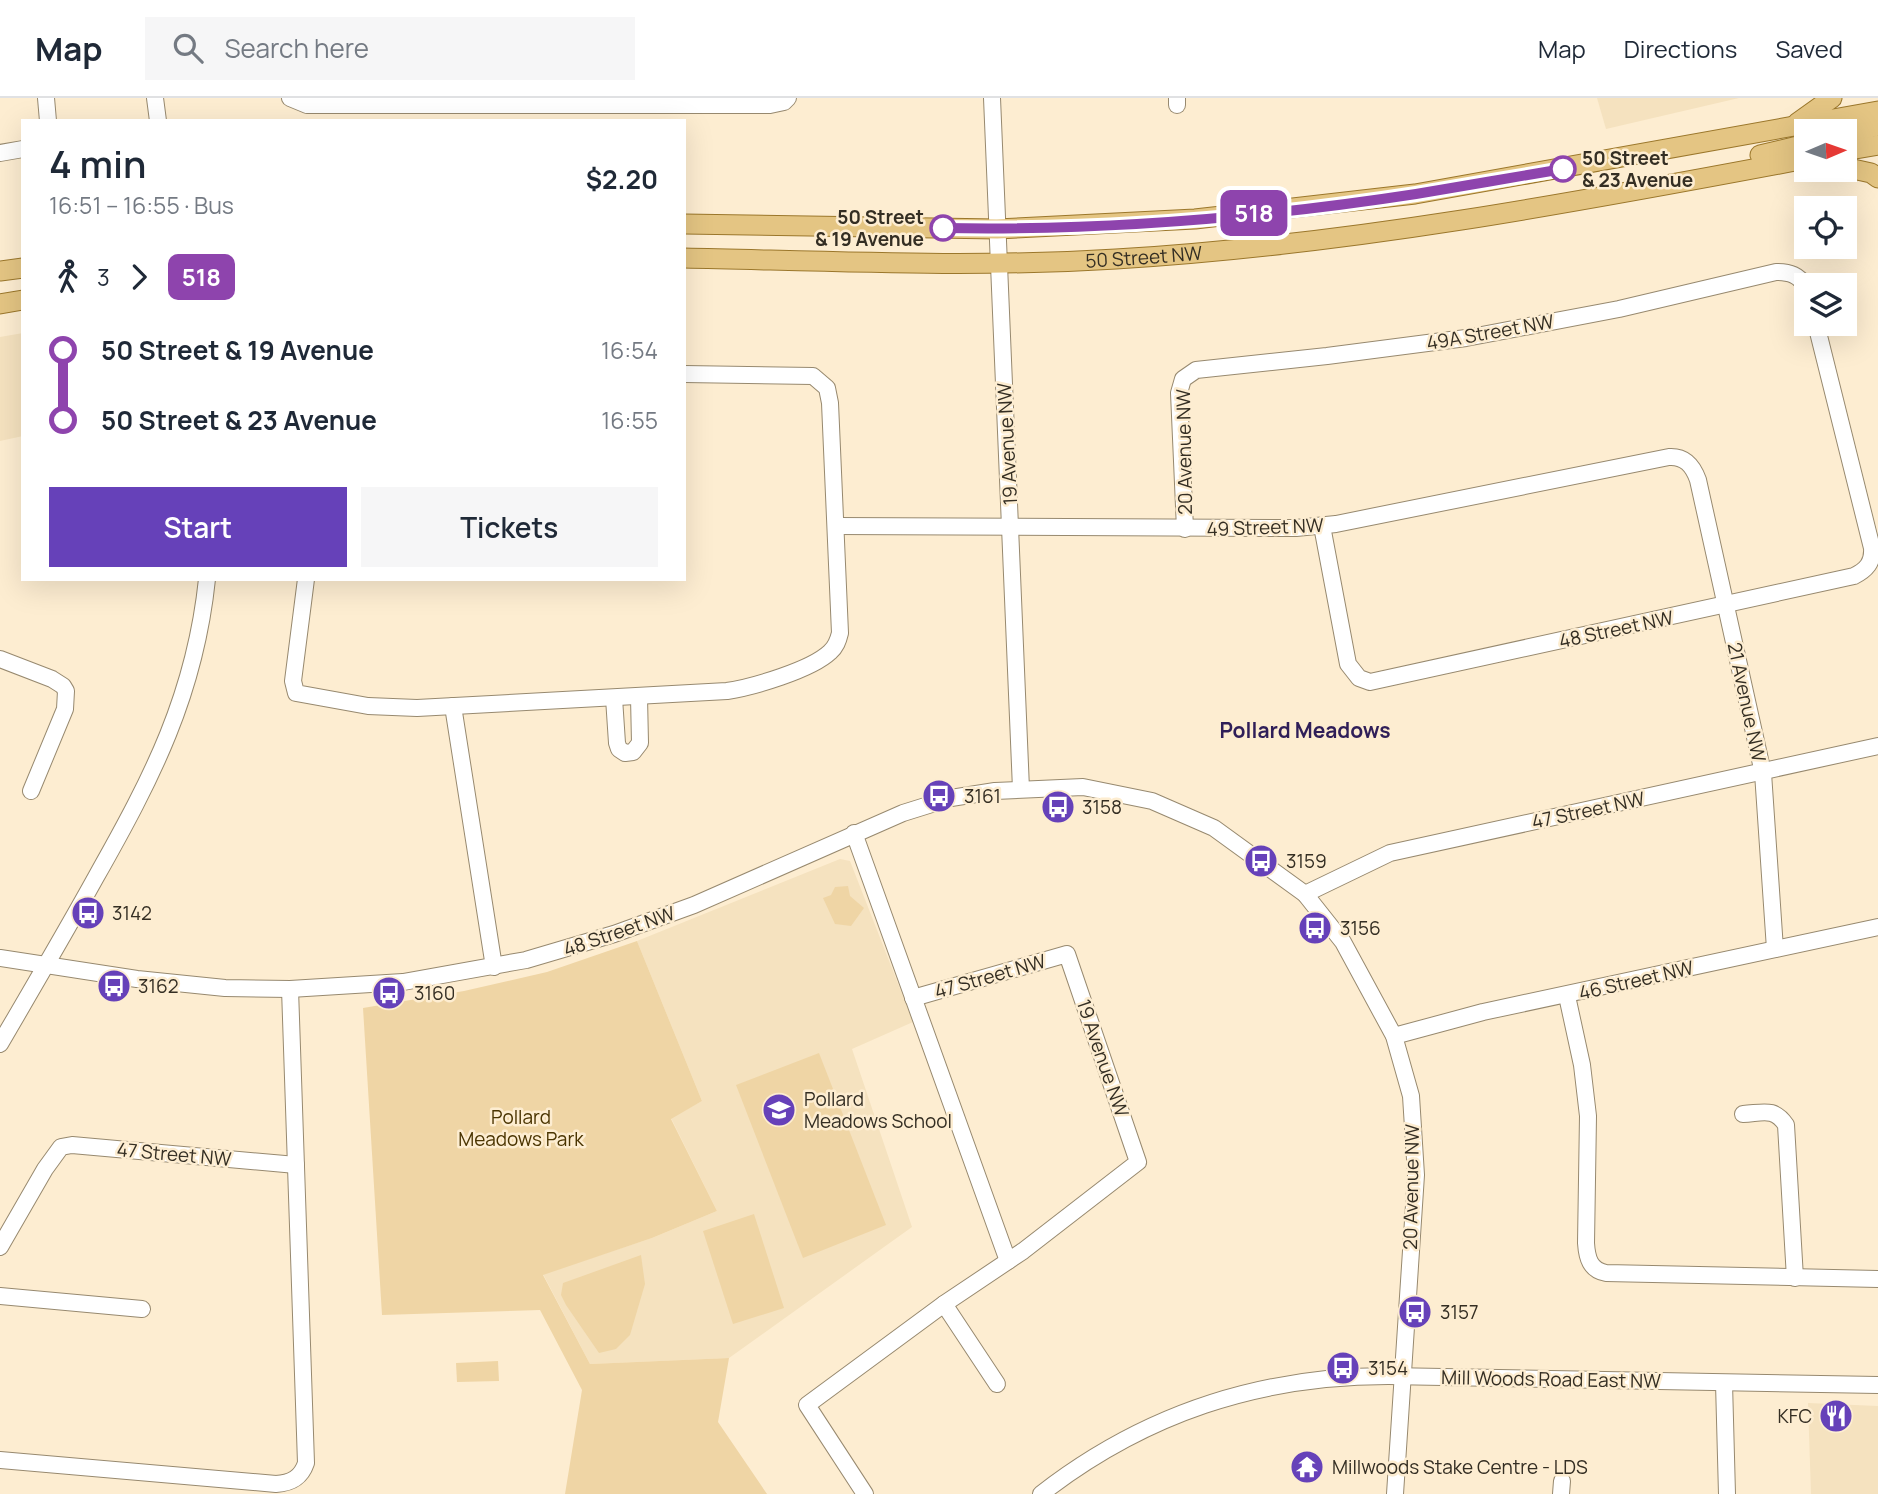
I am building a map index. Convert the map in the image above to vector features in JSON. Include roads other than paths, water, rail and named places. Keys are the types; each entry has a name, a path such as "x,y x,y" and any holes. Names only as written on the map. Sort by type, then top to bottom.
{"main road":[{"path":"1804,119 1832,98"},
{"name":"50 Street NW","path":"1833,119 1878,111"},
{"name":"50 Street NW","path":"686,224 998,229 1195,219 1415,194 1794,126"},
{"path":"1857,131 1878,126"},
{"path":"1857,149 1878,145"},
{"path":"1682,181 1734,162 1794,147"},
{"name":"50 Street NW","path":"686,258 999,262 1112,259 1313,242 1448,223 1794,161"},
{"path":"1771,165 1794,166"},
{"path":"1857,170 1871,173 1878,178"},
{"path":"0,271 21,268"},
{"path":"0,304 21,300"}],"street":[{"path":"46,98 48,119"},
{"path":"155,98 158,119"},
{"path":"290,98 307,105 624,102 771,105 785,102 788,98"},
{"name":"19 Avenue NW","path":"992,98 1021,789"},
{"path":"0,153 21,149"},
{"name":"49A Street NW","path":"1186,376 1201,369 1466,338 1619,309 1776,272 1794,275"},
{"name":"48 Street NW","path":"1322,526 1348,664 1363,681 1377,681 1854,576 1870,563 1872,553 1819,336"},
{"path":"306,581 293,681 296,693 368,706 453,706 727,691 765,684 817,661 836,645 840,624 830,403 827,388 813,376 804,375 686,374"},
{"name":"20 Avenue NW","path":"1185,530 1179,393 1180,385 1186,376"},
{"name":"49 Street NW","path":"836,526 1271,530 1322,526 1669,457 1687,461"},
{"name":"21 Avenue NW","path":"1687,461 1698,480 1763,773 1774,949"},
{"path":"0,1044 134,811 164,748 191,668 207,581"},
{"path":"0,659 52,678 63,685 66,691 65,709 31,791"},
{"path":"614,698 617,743 625,753 633,752 640,743 639,697"},
{"path":"453,706 494,967"},
{"name":"47 Street NW","path":"1306,894 1390,853 1878,746"},
{"name":"48 Street NW","path":"0,958 197,986 290,989 403,982 494,967 581,945 667,915 854,834 938,802 973,793 1083,786 1152,801 1214,828"},
{"name":"20 Avenue NW","path":"1214,828 1306,894 1343,942 1394,1036 1411,1096 1416,1175 1395,1494"},
{"path":"854,834 1008,1261 944,1304 807,1405 865,1494"},
{"name":"46 Street NW","path":"1394,1036 1483,1012 1878,927"},
{"name":"19 Avenue NW","path":"1008,1261 1138,1162 1067,954"},
{"name":"47 Street NW","path":"913,998 1067,954"},
{"path":"0,1460 276,1484 297,1479 306,1463 290,989"},
{"path":"1567,996 1582,1065 1588,1116 1586,1244 1593,1267 1606,1273 1878,1279"},
{"path":"1743,1114 1773,1112 1778,1114 1786,1125 1795,1278"},
{"name":"47 Street NW","path":"0,1247 54,1154 61,1147 72,1145 296,1165"},
{"path":"0,1296 142,1309"},
{"path":"944,1304 998,1384"},
{"name":"Mill Woods Road East NW","path":"1041,1494 1090,1459 1170,1417 1248,1391 1303,1381 1361,1376 1878,1385"},
{"path":"1724,1382 1727,1494"}],"place":[{"name":"50 Street & 23 Avenue","path":"1563,169"},
{"name":"50 Street & 19 Avenue","path":"943,228"},
{"name":"3161","path":"939,796"},
{"name":"3158","path":"1058,807"},
{"name":"3159","path":"1261,861"},
{"name":"3142","path":"88,913"},
{"name":"3156","path":"1315,928"},
{"name":"3162","path":"114,986"},
{"name":"3160","path":"389,993"},
{"name":"Pollard Meadows School","path":"779,1110"},
{"name":"3157","path":"1415,1312"},
{"name":"3154","path":"1343,1368"},
{"name":"KFC","path":"1836,1416"},
{"name":"Millwoods Stake Centre - LDS","path":"1307,1467"}],"district":[{"name":"Pollard Meadows","path":"1305,730"}],"park label":[{"name":"Pollard Meadows Park","path":"521,1128"}]}
